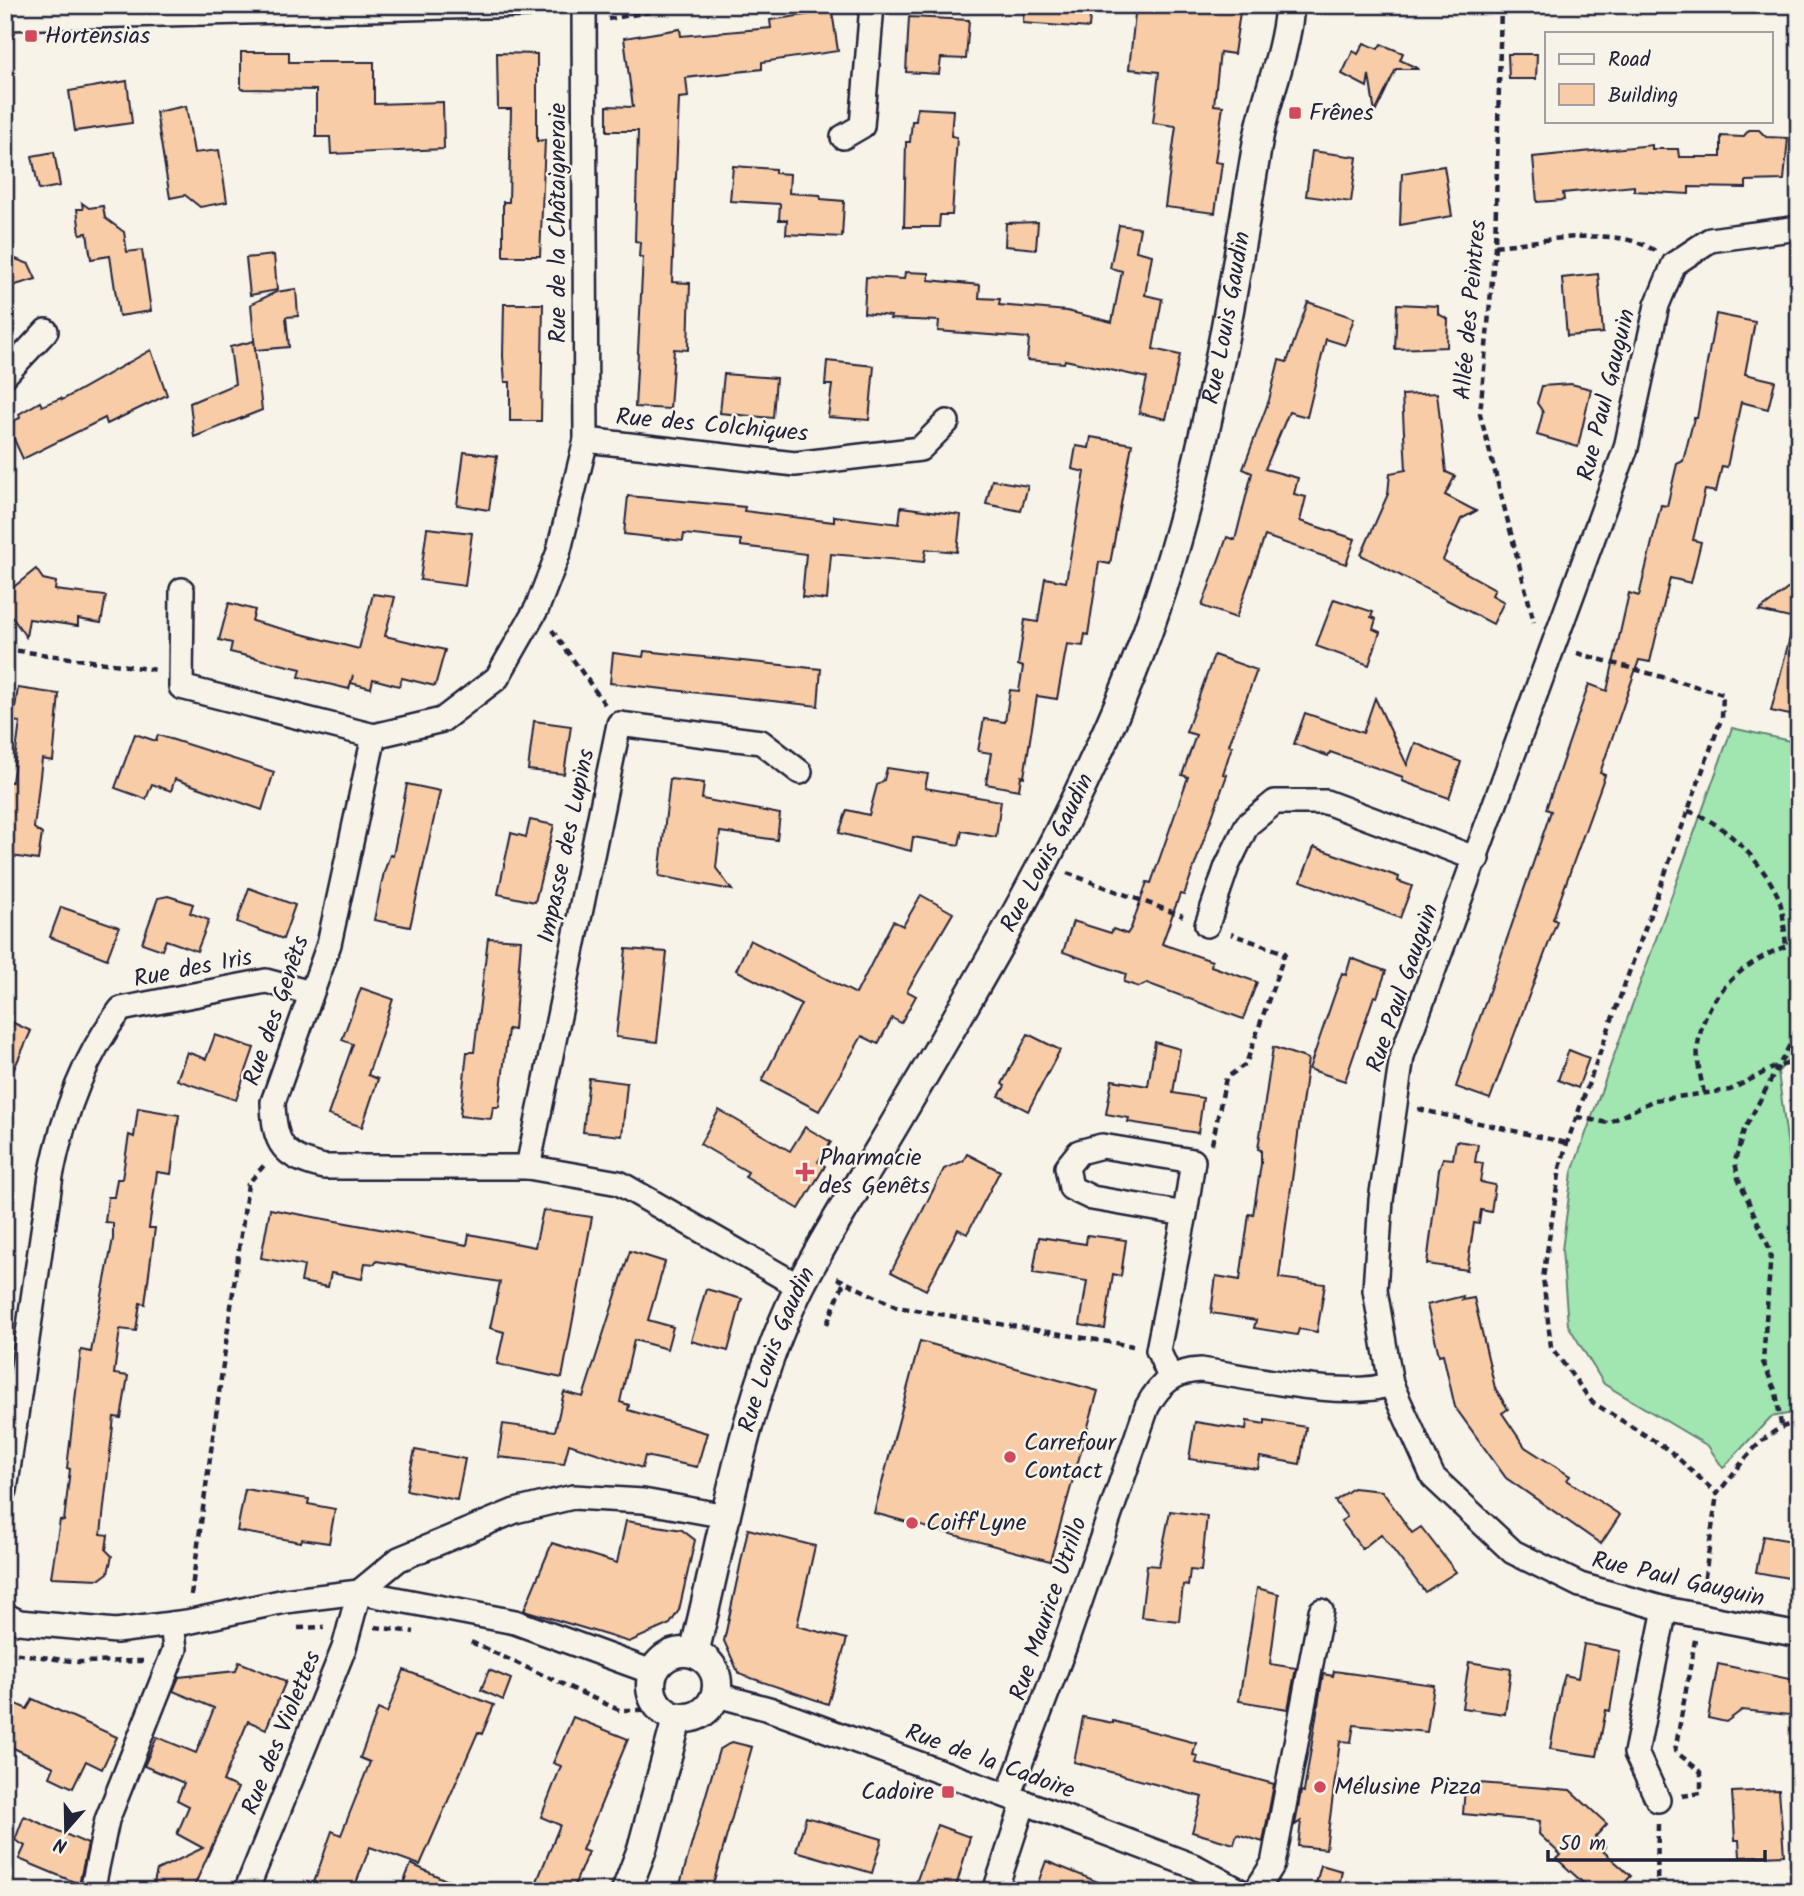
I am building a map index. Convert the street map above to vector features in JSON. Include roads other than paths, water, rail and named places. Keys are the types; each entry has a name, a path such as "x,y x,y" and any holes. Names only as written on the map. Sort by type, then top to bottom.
{"street":[{"path":"5,18 128,11 527,5"},
{"name":"Rue de la Châtaigneraie","path":"584,5 586,440"},
{"path":"843,137 862,126 872,5"},
{"name":"Rue Louis Gaudin","path":"694,1653 726,1516 758,1398 800,1287 1009,929 1132,672 1168,567 1200,450 1226,334 1261,125 1291,7"},
{"name":"Rue Paul Gauguin","path":"1799,228 1710,240 1674,264 1657,305 1626,448 1477,859 1402,1056 1393,1103 1381,1200 1375,1290 1391,1384 1433,1478 1513,1552 1580,1585 1665,1609 1799,1634"},
{"path":"5,375 46,331"},
{"name":"Rue des Colchiques","path":"586,440 795,464 920,449 947,422"},
{"path":"182,590 181,687 374,736 442,720 497,678 537,608 558,554 586,440"},
{"name":"Impasse des Lupins","path":"528,1167 619,724 761,742 800,772"},
{"name":"Rue des Genêts","path":"374,736 329,944 273,1102 272,1156 324,1167 528,1167"},
{"path":"1207,925 1227,866 1247,825 1275,802 1326,802 1477,859"},
{"name":"Rue des Iris","path":"5,1490 61,1129 98,1039 121,1009 266,981 311,993"},
{"path":"1185,1214 1092,1198 1071,1188 1067,1167 1079,1152 1102,1146 1194,1161 1185,1214 1158,1350 1170,1377 1186,1371 1202,1370 1315,1386 1374,1390 1391,1384"},
{"path":"528,1167 620,1183 800,1287"},
{"name":"Rue Maurice Utrillo","path":"995,1891 1016,1799 1064,1648 1147,1407 1157,1388 1170,1377"},
{"path":"359,1592 399,1559 515,1511 573,1497 643,1501 726,1516"},
{"path":"5,1615 19,1622 116,1631 179,1623 285,1601 359,1592 515,1622 652,1672"},
{"name":"Rue des Violettes","path":"246,1891 344,1648 359,1592"},
{"path":"1658,1800 1636,1752 1665,1609"},
{"path":"1256,1891 1273,1864 1321,1611"},
{"path":"92,1891 107,1820 179,1623"},
{"path":"678,1652 694,1653 709,1662 718,1677 717,1695 708,1709 694,1718 669,1714 650,1692 652,1672 663,1659 678,1652"},
{"name":"Rue de la Cadoire","path":"717,1695 769,1709 1016,1799 1196,1867 1240,1891"},
{"path":"626,1891 642,1849 669,1714"}],"place":[{"name":"Hortensias","path":"31,36"},
{"name":"Frênes","path":"1295,113"},
{"name":"Pharmacie des Genêts","path":"805,1172"},
{"name":"Carrefour Contact","path":"1010,1457"},
{"name":"Coiff'Lyne","path":"912,1523"},
{"name":"Mélusine Pizza","path":"1320,1787"},
{"name":"Cadoire","path":"948,1792"}]}
